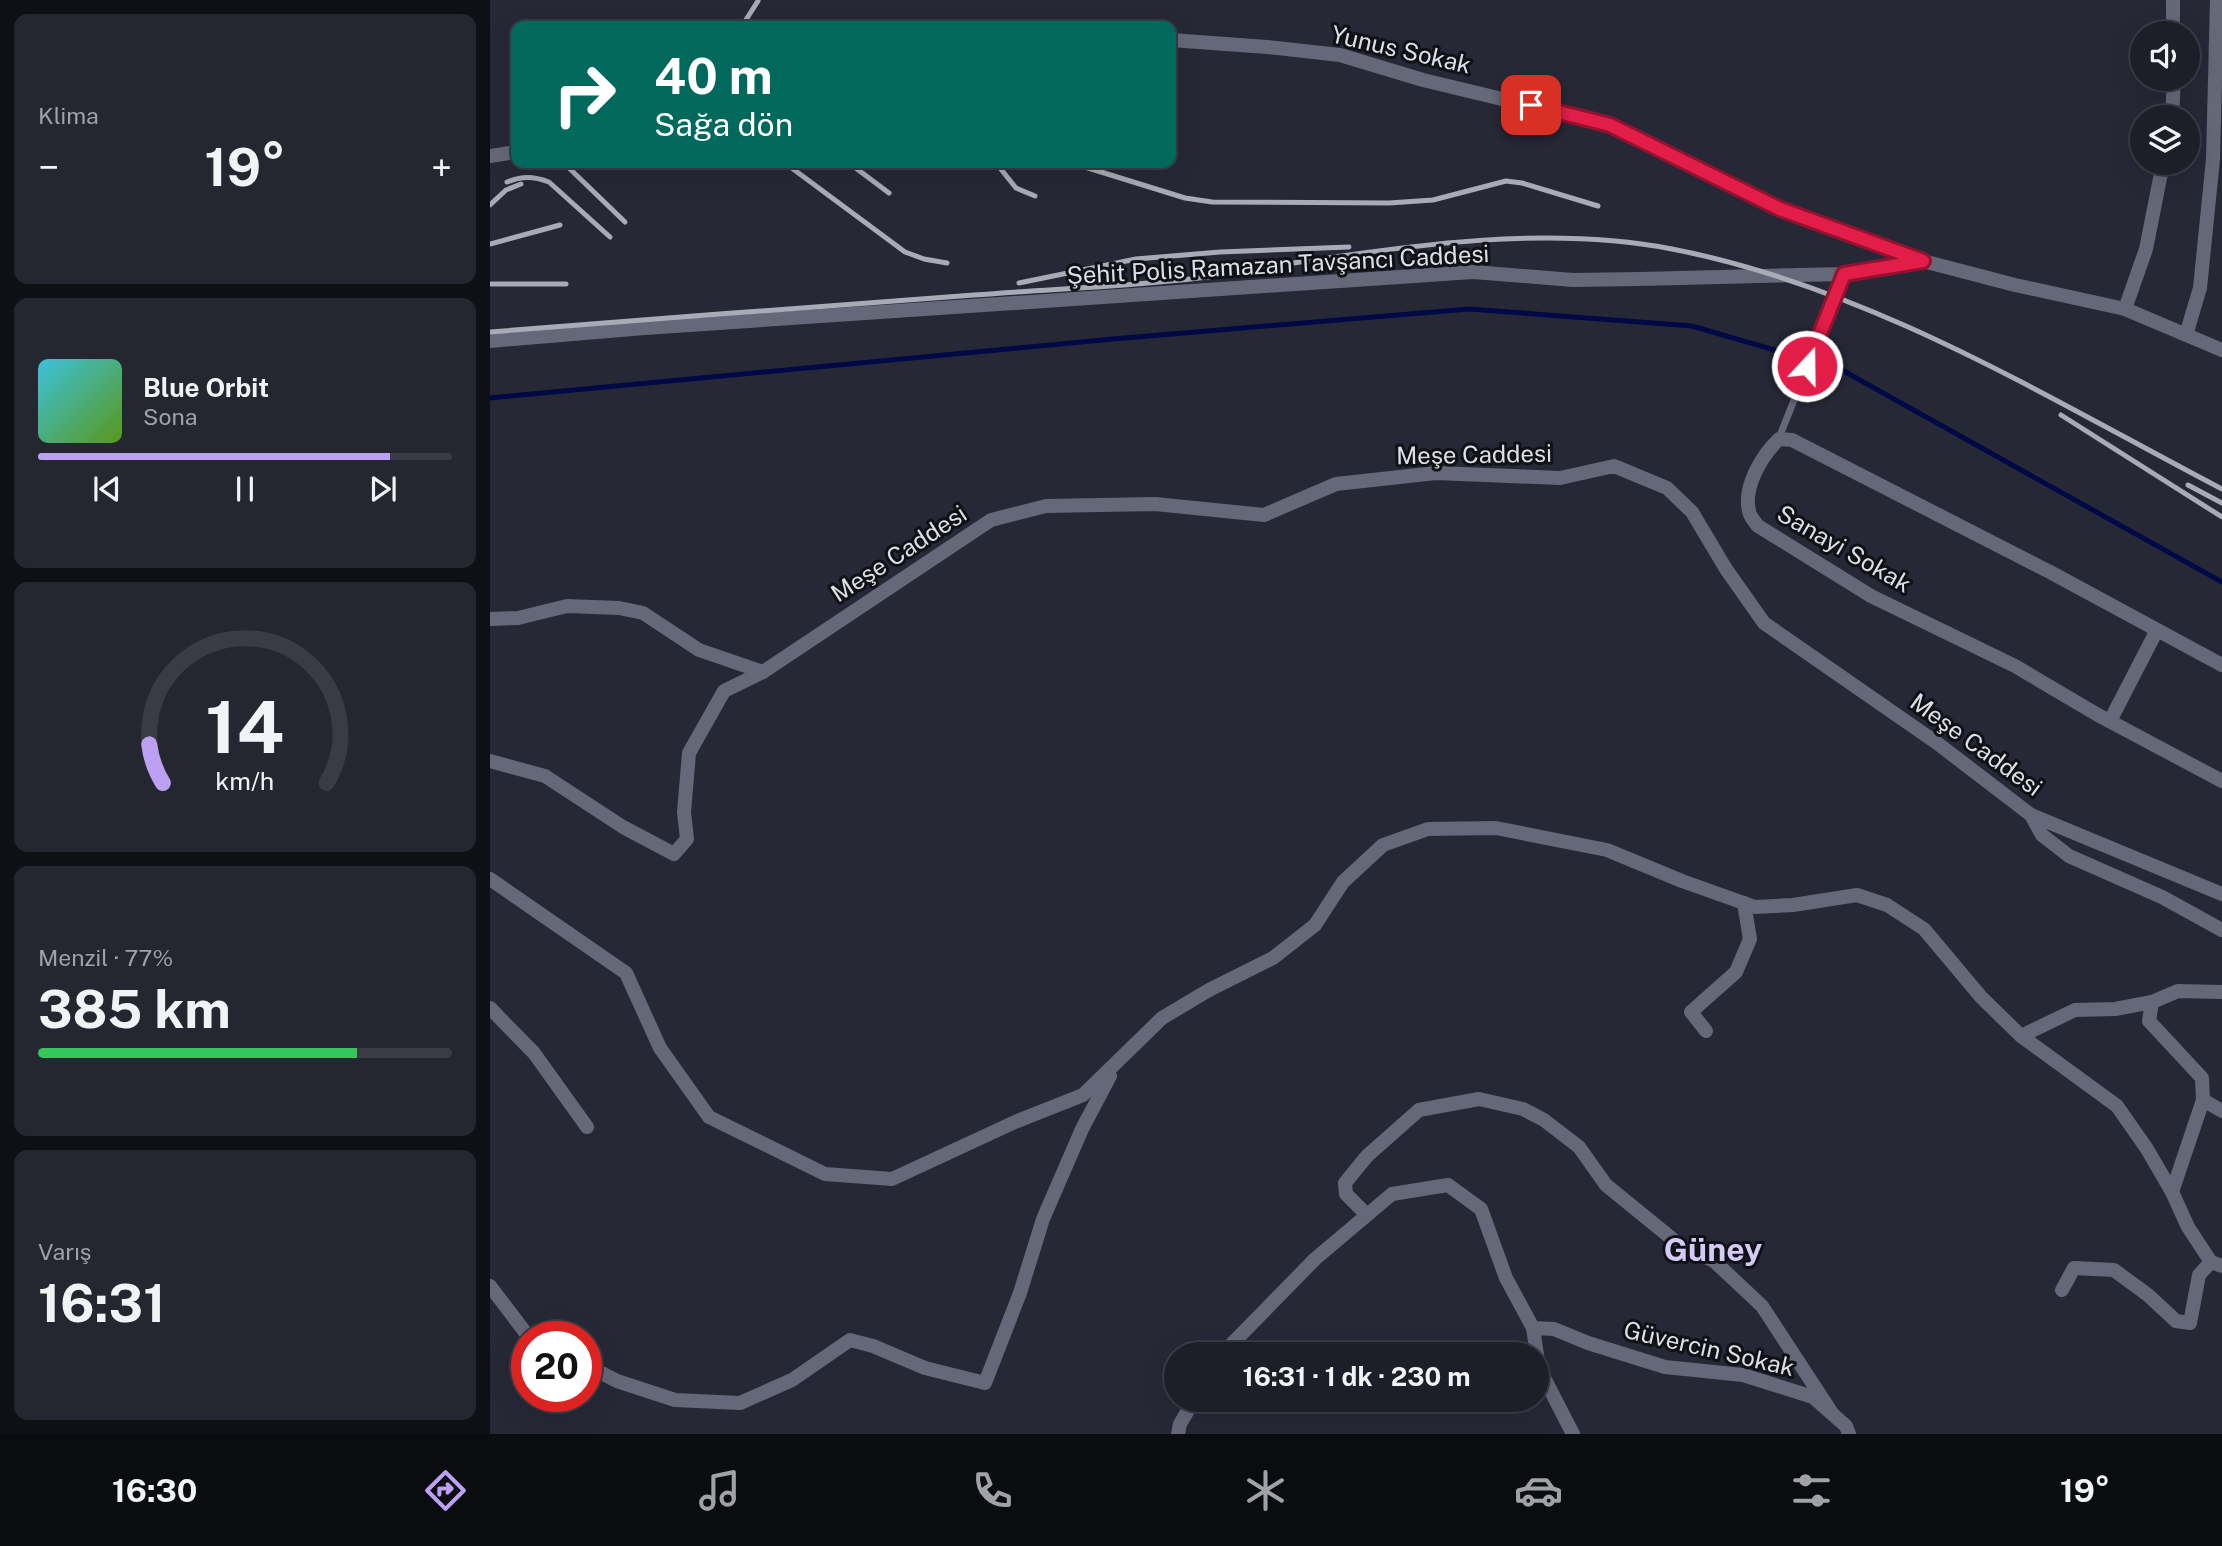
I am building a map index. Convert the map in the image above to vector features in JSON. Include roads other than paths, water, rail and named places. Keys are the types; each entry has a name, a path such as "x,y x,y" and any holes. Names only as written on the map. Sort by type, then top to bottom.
{"street":[{"path":"2173,0 2173,21"},
{"path":"2186,335 2200,288 2213,159 2217,0"},
{"name":"Yunus Sokak","path":"1176,40 1340,55 1423,80 1610,125 1780,209 1923,261"},
{"path":"490,156 511,153"},
{"path":"2125,309 2146,249 2161,175"},
{"name":"Şehit Polis Ramazan Tavşancı Caddesi","path":"490,341 1473,271 1573,280 1844,274 1923,261 2125,309 2222,351"},
{"path":"1779,439 1792,440 1817,452 2222,664"},
{"name":"Sanayi Sokak","path":"1779,439 1764,453 1748,499 1749,514 1758,526 1871,596 2015,666 2222,781"},
{"name":"Meşe Caddesi","path":"490,761 545,776 623,827 674,854 687,839 684,812 689,753 724,691 763,672 991,520 1045,506 1155,503 1264,515 1336,484 1436,473 1560,478 1614,466 1667,488 1692,512 1726,569 1765,623 1937,743 2031,815 2222,894"},
{"path":"490,619 519,618 567,606 620,608 643,613 699,650 763,672"},
{"path":"2110,721 2157,630"},
{"path":"2031,815 2042,835 2069,856 2162,897 2222,929"},
{"path":"490,879 626,973 660,1048 709,1117 825,1174 891,1179 1015,1122 1083,1096 1162,1018 1209,990 1273,958 1315,925 1343,882 1382,845 1428,829 1496,828 1583,844 1607,850 1755,907 1793,905 1857,895 1887,905 1924,929 1981,997 2021,1037 2118,1106 2172,1192 2188,1227 2216,1264 2199,1275 2190,1323 2176,1321 2148,1295 2114,1270 2074,1268 2062,1290"},
{"path":"1706,1031 1691,1012 1736,972 1750,939 1744,903"},
{"path":"2021,1037 2074,1010 2115,1009 2152,1002 2178,991 2222,992"},
{"path":"2152,1002 2149,1021 2202,1078 2203,1100 2172,1192"},
{"path":"490,1008 534,1053 587,1127"},
{"path":"602,1373 617,1381 675,1400 740,1403 792,1380 850,1339 925,1368 985,1383 1020,1293 1043,1219 1082,1129 1117,1062"},
{"path":"1367,1215 1346,1194 1345,1183 1367,1156 1419,1110 1479,1099 1523,1109 1544,1120 1579,1147 1606,1185 1681,1246 1714,1261 1762,1306 1832,1413"},
{"path":"2203,1100 2222,1111"},
{"path":"1234,1342 1315,1259 1392,1194 1448,1185 1480,1209 1506,1278 1533,1328 1539,1368 1573,1434"},
{"path":"490,1286 517,1321"},
{"name":"Güvercin Sokak","path":"1533,1328 1554,1329 1588,1343 1665,1367 1743,1375 1813,1397 1846,1426 1849,1434"},
{"path":"1178,1434 1187,1412"}],"lane":[{"path":"1779,439 1844,274"}],"waterway":[{"path":"490,398 1113,339 1469,309 1692,326 1840,369 2222,582"}],"railway":[{"path":"745,21 758,1"},
{"path":"569,168 625,222"},
{"path":"792,168 905,252 947,263"},
{"path":"856,168 889,193"},
{"path":"1000,168 1016,188 1035,196"},
{"path":"1088,168 1185,198 1212,202 1389,203 1433,200 1506,181 1522,183 1598,206"},
{"path":"507,182 528,178 549,182 610,237"},
{"path":"490,205 506,190 521,184"},
{"path":"490,244 560,225"},
{"path":"490,332 1171,281 1382,250 1480,240 1529,238 1625,242 1672,249 1745,266 1886,317 2023,383 2222,489"},
{"path":"1019,283 1136,259 1220,252 1349,247"},
{"path":"490,284 566,284"},
{"path":"2061,415 2222,517"},
{"path":"2188,485 2222,503"}],"district":[{"name":"Güney","path":"1713,1250"}]}
